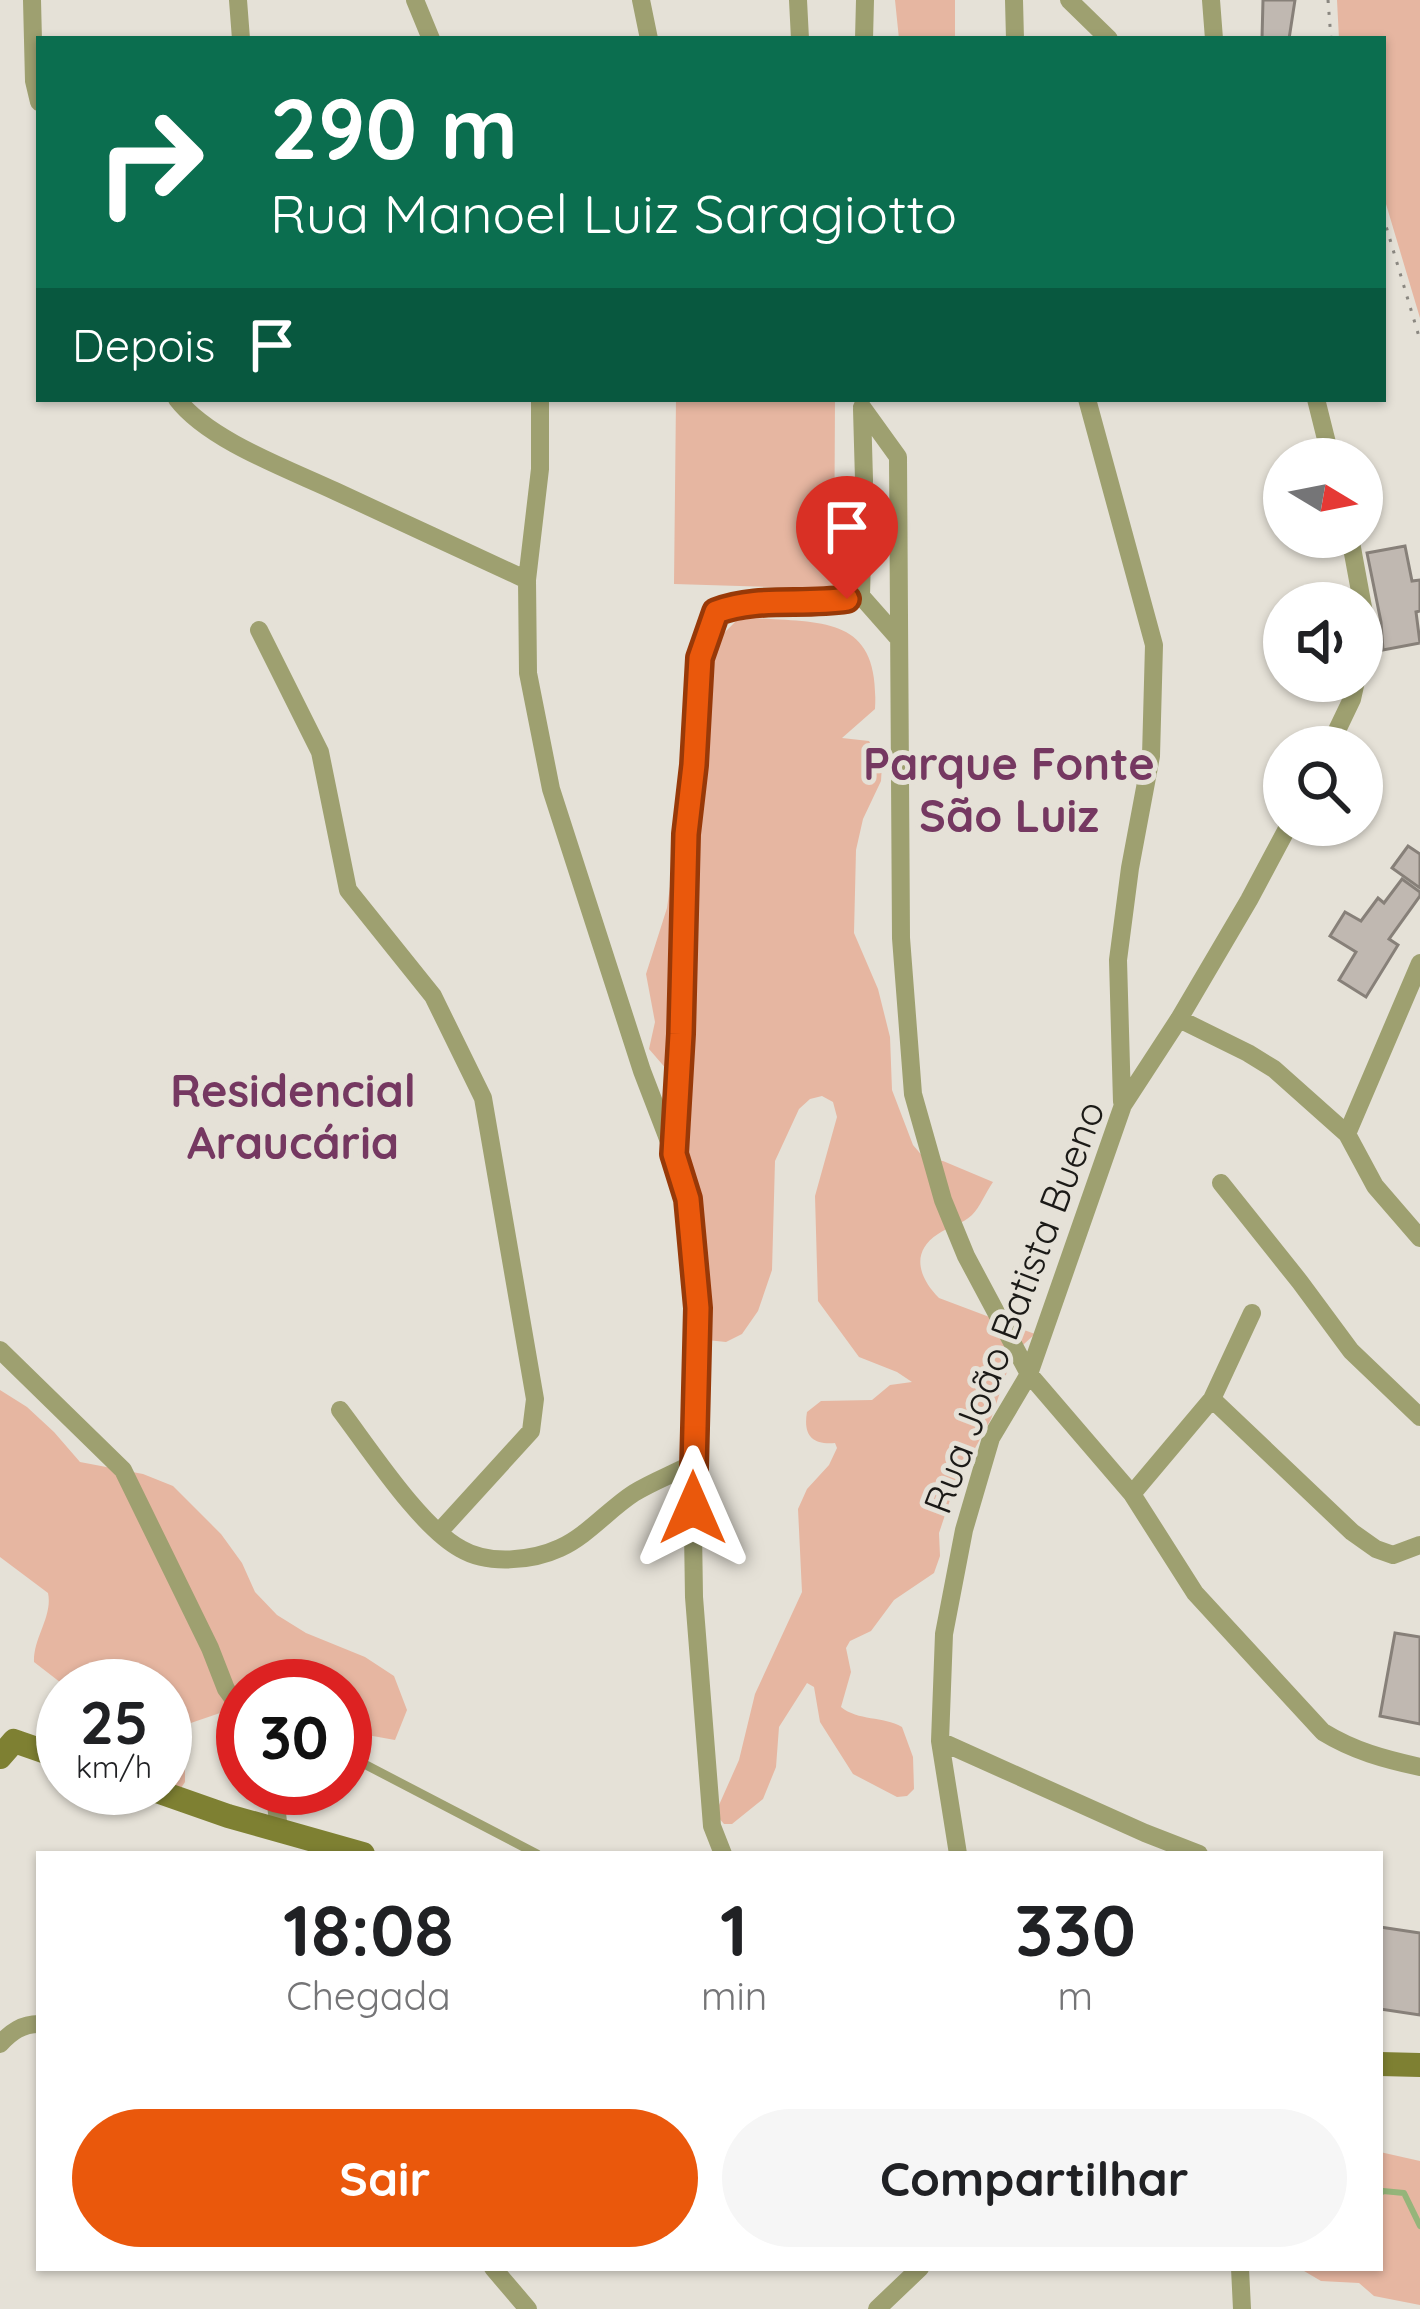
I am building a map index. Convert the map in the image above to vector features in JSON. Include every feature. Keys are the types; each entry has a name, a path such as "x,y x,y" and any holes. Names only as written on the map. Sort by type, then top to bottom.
{"main road":[{"path":"5,1744 36,1751"},
{"path":"192,1803 352,1851"},
{"path":"1383,2063 1420,2065"}],"street":[{"path":"32,0 36,89"},
{"path":"238,0 241,36"},
{"path":"415,0 430,36"},
{"path":"641,0 648,36"},
{"path":"798,0 800,36"},
{"path":"864,36 865,0"},
{"path":"1014,0 1015,36"},
{"path":"1069,0 1106,36"},
{"path":"1211,0 1214,36"},
{"path":"179,402 208,428 268,460 527,580"},
{"path":"540,402 540,469 527,580 528,673 551,789 688,1199 698,1308 692,1464 694,1597 712,1826 722,1851"},
{"path":"1088,402 1154,645 1151,756 1118,960 1123,1105"},
{"path":"1317,402 1325,438"},
{"path":"862,404 861,596 899,639"},
{"path":"862,404 898,457 901,938 913,1094 966,1256 1029,1374 1132,1495 1195,1593 1323,1732 1372,1757 1420,1767"},
{"path":"674,1154 686,834 700,658 709,629 716,612 734,605 815,604 861,596"},
{"path":"259,630 320,752 348,890 433,996 482,1098 535,1399 531,1431 439,1532"},
{"name":"Rua João Batista Bueno","path":"958,1851 940,1741 944,1634 964,1530 991,1438 1029,1374 1123,1105 1250,900 1277,846"},
{"path":"1347,1135 1420,963"},
{"path":"1179,1019 1274,1070 1347,1135 1375,1186 1420,1238"},
{"path":"1221,1183 1351,1352 1420,1417"},
{"path":"1132,1495 1212,1400 1252,1313"},
{"path":"0,1350 123,1470 216,1663"},
{"path":"1212,1400 1367,1544 1393,1555 1420,1545"},
{"path":"340,1410 439,1532 463,1551 491,1558 529,1558 562,1547 635,1492 692,1464"},
{"path":"940,1741 1191,1851"},
{"path":"277,1815 279,1830"},
{"path":"0,2044 16,2029 36,2024"},
{"path":"496,2271 528,2309"},
{"path":"877,2309 917,2271"},
{"path":"1240,2271 1242,2309"}],"lane":[{"path":"372,1768 531,1851"}],"path":[{"path":"1328,0 1331,36"},
{"path":"1386,226 1420,340"}],"shaded area":[{"path":"895,0 955,0 955,36 899,36"},
{"path":"1337,0 1420,0 1420,318 1386,204 1386,36 1339,36"},
{"path":"676,402 835,402 834,589 674,584"},
{"path":"736,621 825,624 858,641 868,656 875,709 842,738 869,741 882,764 881,781 863,819 856,850 854,933 878,989 890,1037 892,1090 913,1145 925,1159 943,1161 993,1182 972,1215 929,1241 921,1257 923,1274 939,1298 1035,1334 1013,1354 991,1419 955,1485 939,1533 940,1556 934,1573 894,1600 871,1631 846,1648 851,1672 841,1707 902,1727 913,1757 914,1789 897,1797 853,1774 820,1722 814,1687 807,1683 779,1727 776,1767 763,1799 732,1824 724,1824 718,1817 719,1805 739,1760 755,1694 802,1592 798,1509 837,1448 835,1443 811,1437 807,1412 821,1401 872,1400 890,1385 912,1382 859,1357 818,1301 815,1196 837,1117 833,1102 822,1096 799,1109 775,1161 772,1270 758,1311 742,1334 726,1342 707,1340 697,1322 676,1091 668,1071 649,1049 655,1022 646,974 667,908 696,704 722,635"},
{"path":"0,1390 27,1407 80,1462 143,1474 173,1486 221,1534 255,1592 277,1615 368,1659 216,1659 216,1714 192,1723 192,1659 34,1662 48,1593 0,1557"},
{"path":"372,1662 394,1676 407,1710 395,1740 372,1736"},
{"path":"1383,2153 1420,2161 1420,2305 1374,2296 1359,2283 1321,2281 1304,2271 1383,2271"}],"building":[{"path":"1263,0 1295,0 1289,36 1262,36"},
{"path":"1405,546 1412,581 1420,580 1420,611 1416,612 1420,643 1383,650 1383,582 1373,582 1368,558 1383,558 1383,550"},
{"path":"1408,846 1420,854 1420,888 1392,868"},
{"path":"1402,879 1420,896 1389,939 1398,945 1366,997 1339,980 1356,952 1330,936 1345,912 1361,921 1378,898 1384,903"},
{"path":"1395,1633 1420,1637 1420,1724 1380,1716"},
{"path":"1383,1927 1420,1933 1420,2015 1383,2009"}],"waterway":[{"path":"1383,2191 1404,2193 1420,2226"}],"district":[{"name":"Parque Fonte São Luiz","path":"1009,790"},
{"name":"Residencial Araucária","path":"293,1117"}],"route":[{"path":"693,1508 698,1308 688,1199 674,1154 686,834 700,658 716,612 759,602 815,604 847,599"}]}
